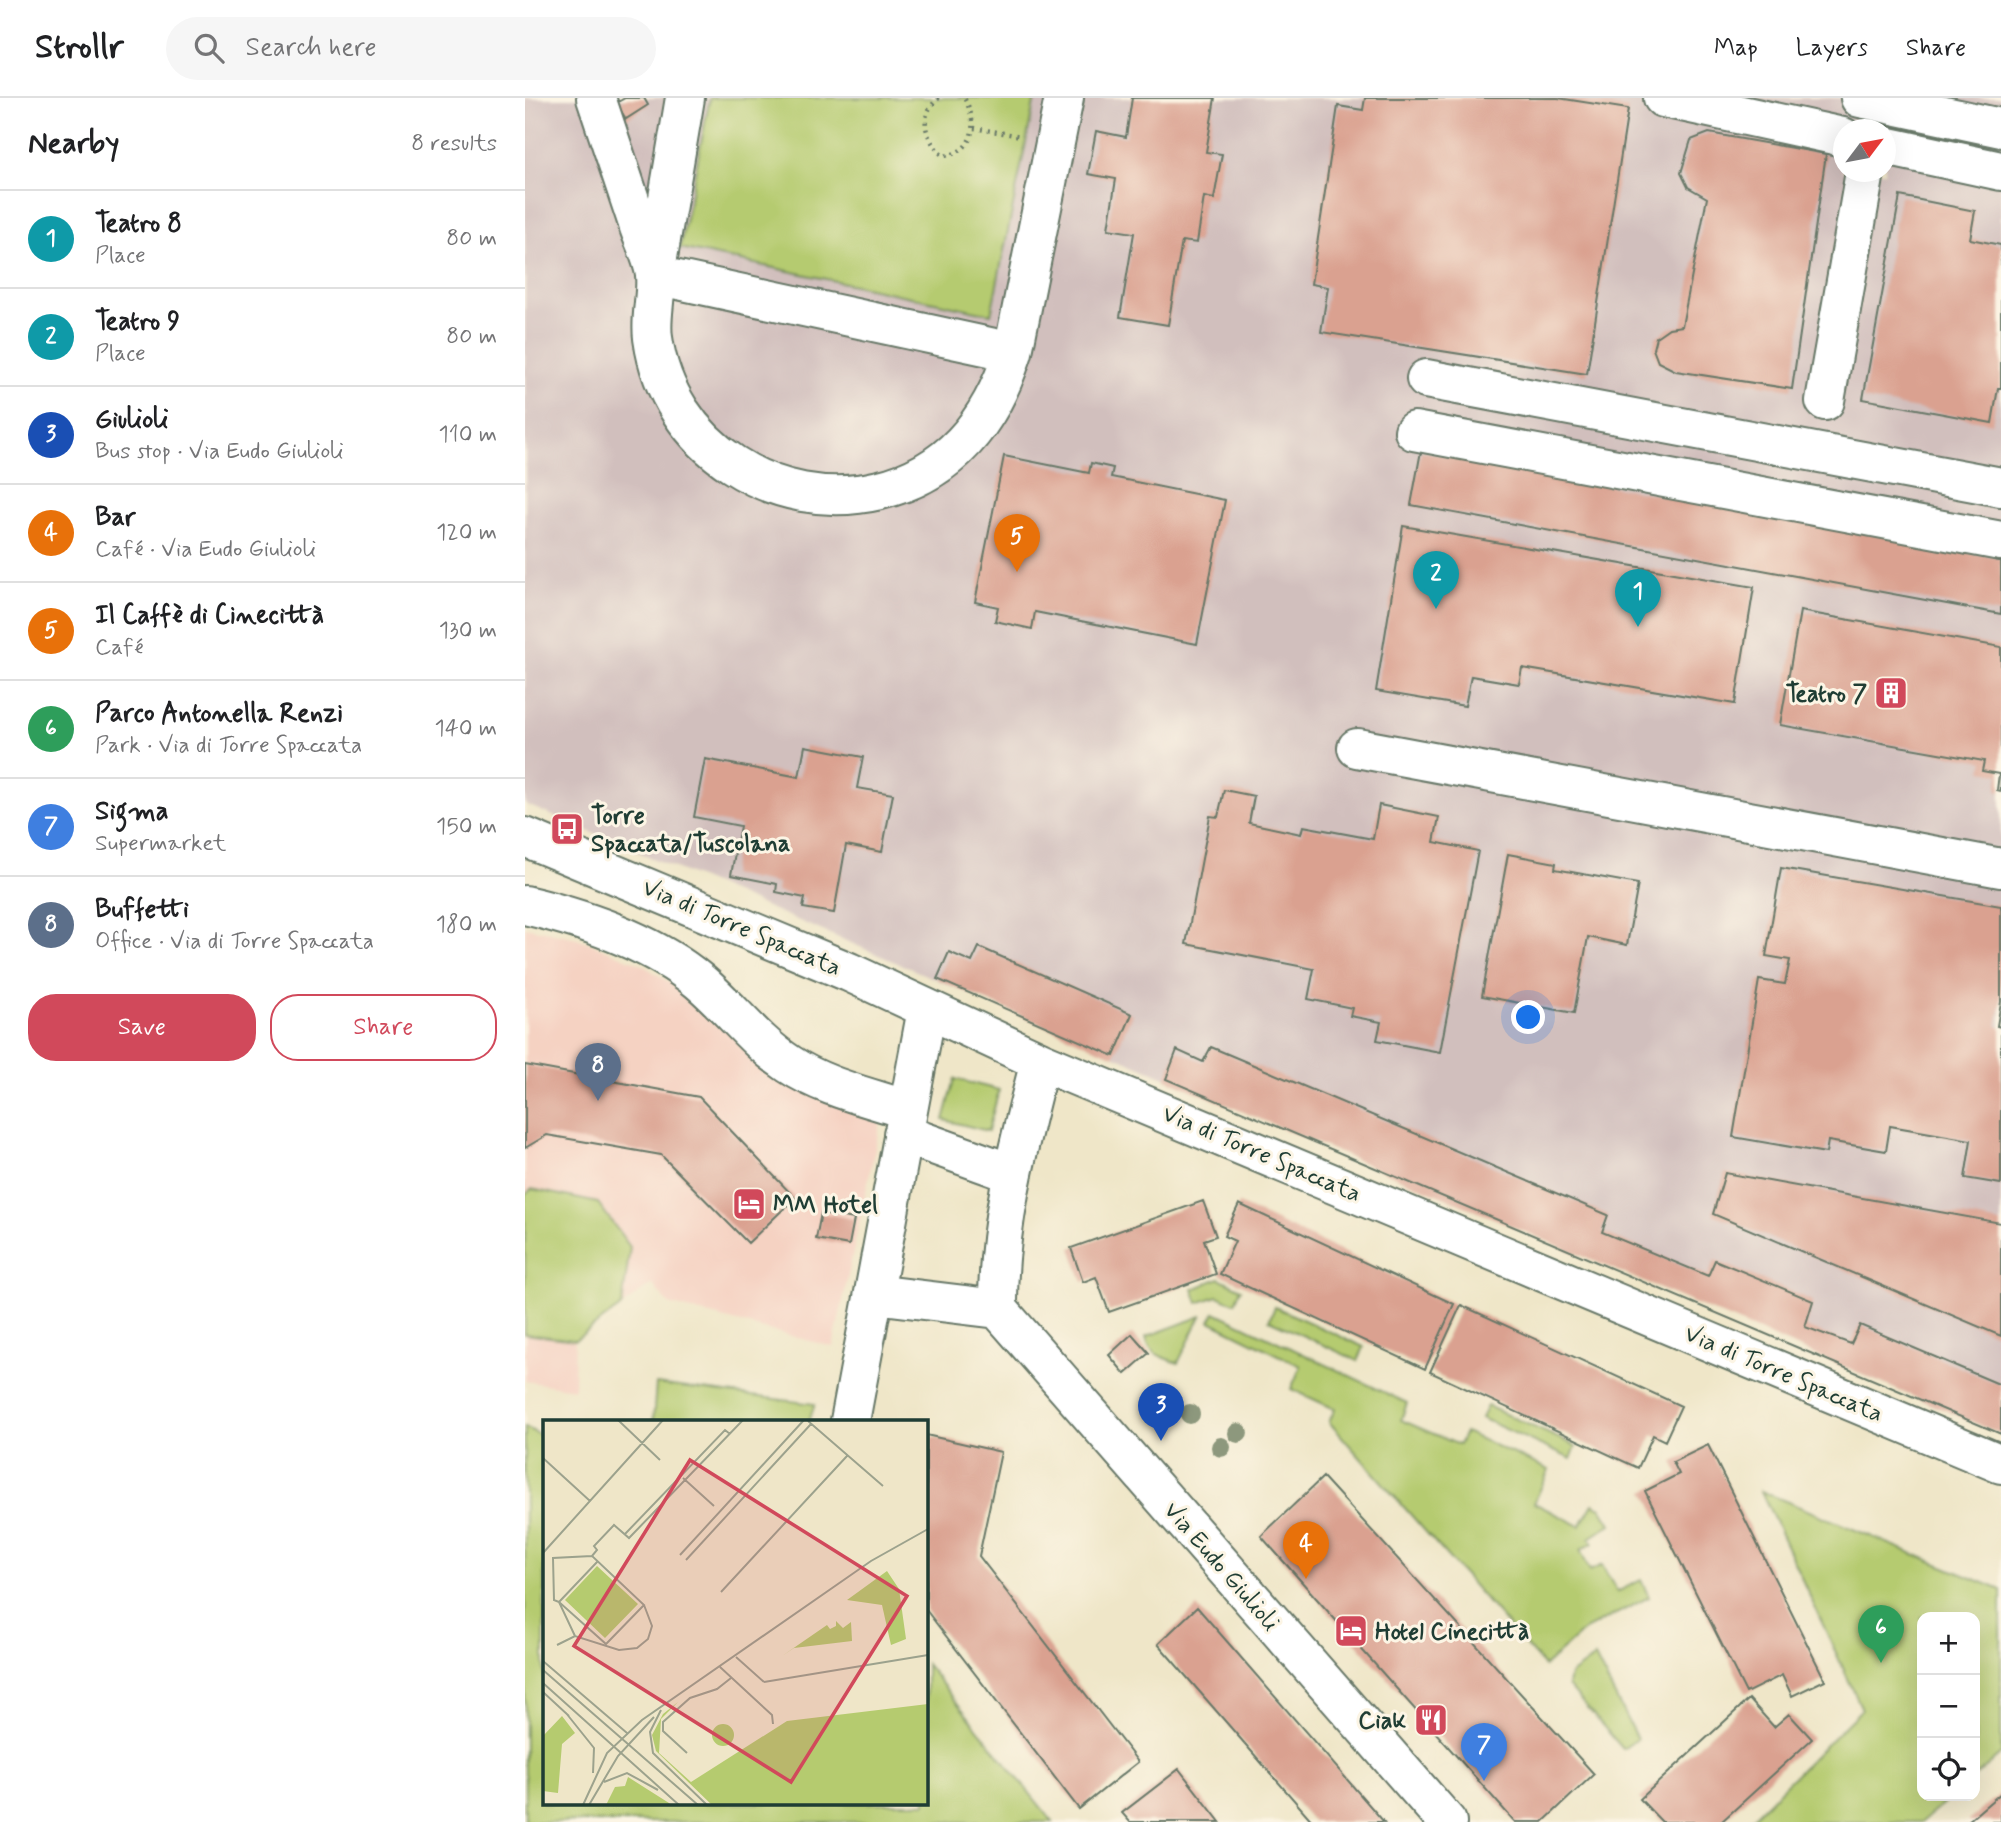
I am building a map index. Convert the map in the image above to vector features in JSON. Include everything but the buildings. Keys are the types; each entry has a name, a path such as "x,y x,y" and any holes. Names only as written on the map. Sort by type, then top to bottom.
{"street":[{"path":"596,98 655,275"},
{"path":"685,98 651,307 653,338 660,370 690,426 712,450 737,469 766,483 796,492 828,496 860,495 891,488 920,476 947,458 970,436 990,411 1004,382 1013,352 1063,98"},
{"path":"1663,98 1833,135"},
{"path":"1870,110 2001,128"},
{"path":"1896,148 2001,171"},
{"path":"1825,401 1863,182"},
{"path":"655,275 1013,352"},
{"path":"1426,379 2001,487"},
{"path":"1414,430 2001,541"},
{"path":"1357,748 2001,867"},
{"name":"Via di Torre Spaccata","path":"525,836 849,972 1040,1061 2001,1464"},
{"path":"525,905 574,919 644,946 698,980 765,1046 791,1066 1011,1173"},
{"path":"850,1420 927,1009"},
{"path":"874,1294 998,1309 1001,1235 1011,1173 1040,1061"},
{"name":"Via Eudo Giulioli","path":"998,1309 1447,1822"}],"path":[{"path":"939,98 928,108 924,122 926,136 943,156 952,155 965,147 974,128 973,112 964,98"},
{"path":"974,128 1055,142"}],"shaded area":[{"path":"525,98 2001,98 2001,1434 525,804"},
{"path":"525,927 577,938 641,964 881,1120 833,1347 669,1304 652,1284 575,1340 574,1389 525,1381"}],"green space":[{"path":"710,98 1035,98 991,314 680,248"},
{"path":"955,1079 999,1090 988,1131 944,1120"},
{"path":"532,1189 598,1203 630,1247 622,1306 575,1340 525,1334 525,1195"},
{"path":"1219,1278 1241,1289 1235,1303 1217,1296 1198,1303 1193,1289"},
{"path":"1275,1307 1364,1347 1358,1361 1269,1320"},
{"path":"1215,1312 1407,1403 1401,1420 1459,1445 1465,1432 1549,1470 1534,1503 1580,1526 1593,1504 1601,1508 1611,1524 1590,1538 1593,1543 1580,1550 1590,1571 1602,1565 1617,1592 1641,1580 1649,1597 1585,1630 1544,1666 1329,1422 1335,1409 1291,1389 1301,1366 1210,1321"},
{"path":"1201,1316 1178,1363 1150,1348 1146,1337"},
{"path":"656,1384 815,1404 809,1420 653,1420"},
{"path":"1487,1406 1576,1446 1571,1459 1481,1418"},
{"path":"525,1427 543,1436 543,1804 927,1804 927,1665 1053,1822 525,1822"},
{"path":"1761,1491 2001,1590 2001,1754 1980,1772 1980,1612 1917,1612 1917,1801 1946,1801 1921,1822 1748,1822 1862,1709"},
{"path":"1595,1657 1637,1739 1623,1749 1568,1686 1570,1675"}],"place":[{"name":"Il Caffè di Cinecittà","path":"1017,572"},
{"name":"Teatro 9","path":"1436,609"},
{"name":"Teatro 8","path":"1638,627"},
{"name":"Teatro 7","path":"1891,693"},
{"name":"Torre Spaccata/Tuscolana","path":"567,829"},
{"name":"Buffetti","path":"598,1101"},
{"name":"MM Hotel","path":"749,1204"},
{"name":"Giulioli","path":"1161,1441"},
{"name":"Bar","path":"1306,1579"},
{"name":"Hotel Cinecittà","path":"1351,1631"},
{"name":"Parco Antonella Renzi","path":"1881,1663"},
{"name":"Ciak","path":"1431,1720"},
{"name":"Sigma","path":"1484,1781"}]}
